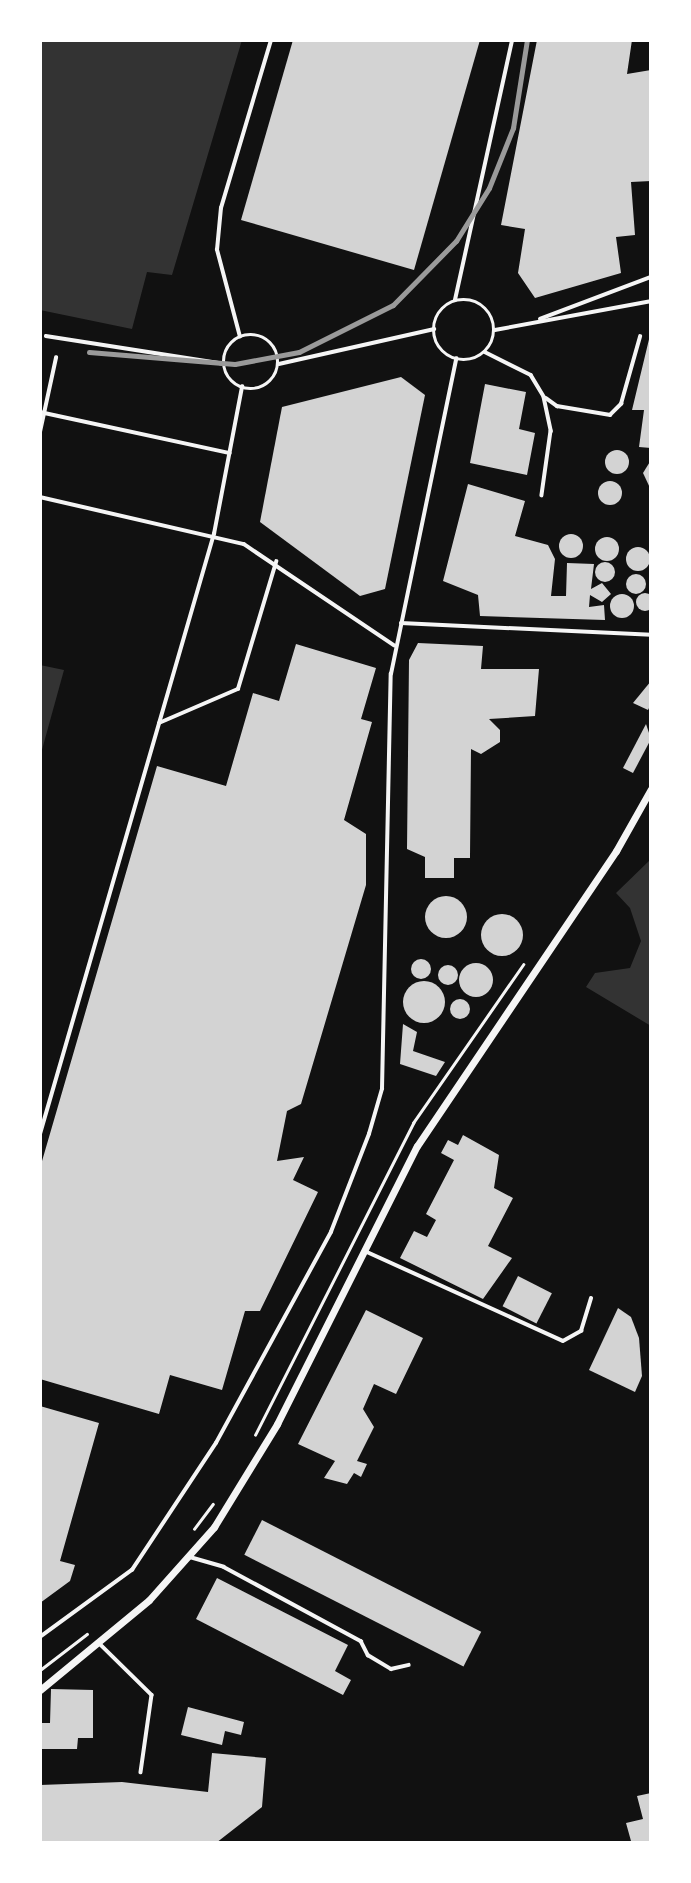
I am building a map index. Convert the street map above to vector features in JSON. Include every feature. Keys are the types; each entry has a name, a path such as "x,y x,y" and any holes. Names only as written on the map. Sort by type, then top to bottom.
{"street":[{"path":"40,1690 149,1600 214,1527 277,1424 363,1250 424,1135 616,851 651,789"}],"lane":[{"path":"240,337 223,286 220,222 271,40"},
{"path":"456,359 438,345 434,329 440,311 455,300 512,40"},
{"path":"534,321 651,277"},
{"path":"455,300 483,306 495,330"},
{"path":"495,330 651,301"},
{"path":"242,387 266,385 279,364 434,329"},
{"path":"485,352 495,330"},
{"path":"40,1134 214,534 242,387 225,364 46,336"},
{"path":"225,364 228,347 240,337 267,339 279,364"},
{"path":"544,397 557,406 610,415 621,404 640,337"},
{"path":"456,359 485,352 531,375 544,397 551,431 542,495"},
{"path":"40,432 42,412 56,358"},
{"path":"40,1637 132,1570 216,1443 331,1232 369,1134 382,1089 394,645 456,359"},
{"path":"42,412 230,453"},
{"path":"40,497 214,534 276,562 394,645"},
{"path":"159,723 238,689 276,562"},
{"path":"400,622 651,635"},
{"path":"363,1250 563,1341 581,1331 591,1297"},
{"path":"188,1556 224,1567 361,1640 368,1656 391,1669 410,1665"},
{"path":"98,1642 152,1695 141,1772"}],"shaded area":[{"path":"40,40 242,40 172,275 147,272 132,329 40,310"},
{"path":"40,665 64,670 40,757"},
{"path":"651,859 651,1026 586,987 595,973 630,968 641,941 630,908 616,893"}],"building":[{"path":"293,40 480,40 414,270 241,220"},
{"path":"537,40 632,40 627,74 651,70 651,181 631,182 635,235 616,237 621,273 535,298 518,273 525,229 501,225"},
{"path":"651,331 651,448 639,447 644,410 632,410"},
{"path":"401,377 425,395 385,589 360,596 260,522 282,407"},
{"path":"485,384 526,392 519,429 535,433 527,475 470,463"},
{"path":"617,450 628,457 629,462 622,473 617,474 606,467 605,462 612,451"},
{"path":"651,460 651,490 643,473"},
{"path":"610,481 621,488 622,493 615,504 610,505 599,498 598,493 605,482"},
{"path":"468,484 525,501 515,536 548,545 555,559 551,596 566,596 567,563 594,564 591,589 602,583 611,594 602,602 590,595 589,607 604,605 605,620 480,616 478,595 443,581"},
{"path":"571,534 582,541 583,546 576,557 571,558 560,551 559,546 566,535"},
{"path":"607,537 618,544 619,549 612,560 607,561 596,554 595,549 602,538"},
{"path":"638,547 649,554 650,559 643,570 638,571 627,564 626,559 633,548"},
{"path":"605,562 612,565 615,572 612,579 605,582 598,579 595,572 598,565"},
{"path":"636,574 643,577 646,584 643,591 636,594 629,591 626,584 629,577"},
{"path":"645,593 651,596 654,602 651,608 645,611 639,608 636,602 639,596"},
{"path":"622,594 633,601 634,606 627,617 622,618 611,611 610,606 617,595"},
{"path":"418,643 483,646 481,669 539,669 535,716 489,719 500,730 500,742 481,754 471,749 470,858 454,858 454,878 425,878 425,857 407,849 409,660"},
{"path":"296,644 376,668 361,719 372,722 344,820 366,834 366,885 301,1104 287,1111 277,1161 304,1157 293,1180 318,1192 260,1311 245,1311 222,1390 170,1375 159,1414 40,1379 40,1168 157,766 226,786 253,693 279,701"},
{"path":"651,681 651,704 648,710 633,703"},
{"path":"646,724 651,739 633,773 623,768"},
{"path":"446,896 461,902 467,917 461,932 446,938 431,932 425,917 431,902"},
{"path":"502,914 517,920 523,935 517,950 502,956 487,950 481,935 487,920"},
{"path":"421,959 428,962 431,969 428,976 421,979 414,976 411,969 414,962"},
{"path":"476,963 488,968 493,980 488,992 476,997 464,992 459,980 464,968"},
{"path":"448,965 455,968 458,975 455,982 448,985 441,982 438,975 441,968"},
{"path":"424,981 439,987 445,1002 439,1017 424,1023 409,1017 403,1002 409,987"},
{"path":"460,999 467,1002 470,1009 467,1016 460,1019 453,1016 450,1009 453,1002"},
{"path":"403,1024 417,1032 413,1051 445,1062 436,1076 400,1064"},
{"path":"463,1135 499,1155 494,1188 513,1198 488,1246 512,1258 483,1299 400,1258 414,1231 427,1237 436,1220 426,1214 454,1160 441,1153 448,1140 458,1145"},
{"path":"518,1276 552,1293 536,1324 503,1306"},
{"path":"618,1308 631,1317 639,1338 642,1376 635,1392 589,1370"},
{"path":"366,1310 423,1338 396,1394 374,1384 363,1409 374,1427 357,1461 367,1464 361,1477 354,1473 347,1484 324,1478 335,1461 298,1444"},
{"path":"40,1406 99,1423 60,1561 75,1565 70,1581 40,1603"},
{"path":"262,1520 481,1632 463,1666 244,1555"},
{"path":"217,1578 348,1645 335,1671 351,1680 343,1695 196,1619"},
{"path":"51,1689 93,1690 93,1738 78,1738 77,1749 40,1749 40,1723 50,1723"},
{"path":"188,1707 244,1722 241,1735 225,1731 222,1745 181,1735"},
{"path":"212,1753 266,1758 262,1807 216,1843 40,1843 40,1785 122,1782 208,1792"},
{"path":"651,1793 651,1843 631,1841 626,1823 643,1819 637,1796"}],"railway":[{"path":"89,352 235,364 299,352 393,305 456,241 489,188 513,128 527,40"}]}
